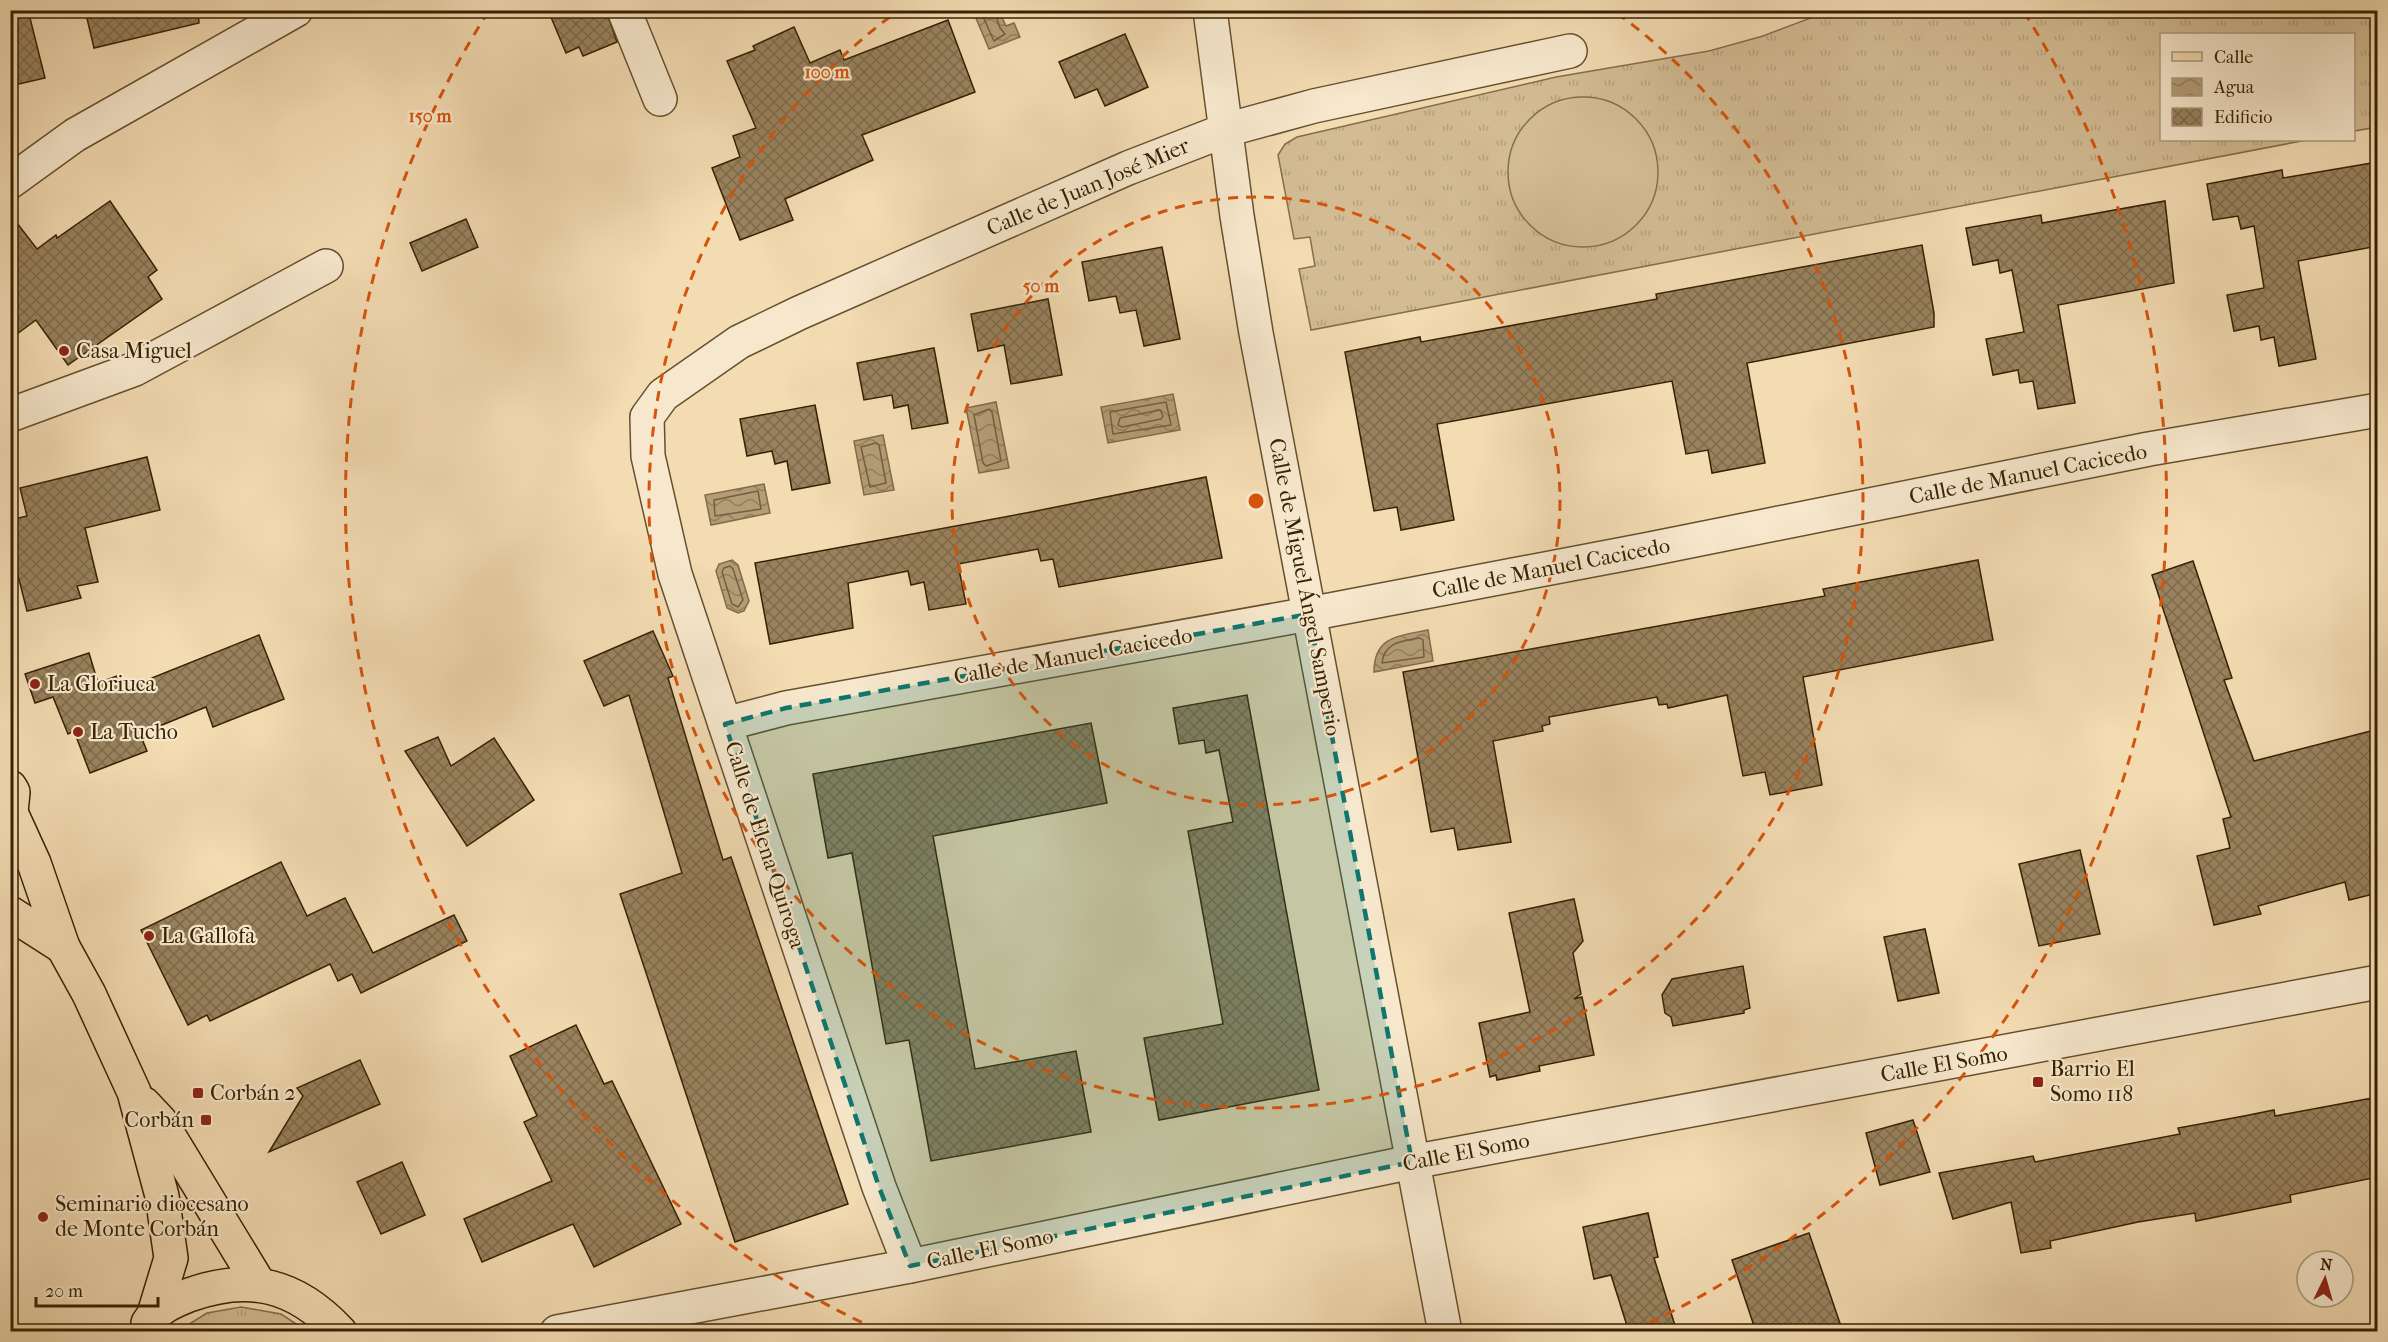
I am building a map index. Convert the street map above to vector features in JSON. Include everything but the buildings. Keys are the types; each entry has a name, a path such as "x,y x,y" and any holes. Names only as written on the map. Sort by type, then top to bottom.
{"main road":[{"path":"11,809 34,863 63,946 89,993 134,1092 162,1196 171,1258 148,1323"},
{"path":"10,913 63,946"},
{"path":"134,1092 160,1121 259,1284"},
{"path":"148,1323 176,1300 216,1285 259,1284 291,1293 319,1310 340,1332"}],"street":[{"path":"10,182 75,135 296,10"},
{"path":"624,10 660,99"},
{"name":"Calle de Miguel Ángel Samperio","path":"1210,10 1254,322 1445,1332"},
{"name":"Calle de Juan José Mier","path":"647,417 663,395 739,342 799,313 1128,168 1226,130 1314,106 1569,51"},
{"path":"10,415 135,369 326,266"},
{"name":"Calle de Manuel Cacicedo","path":"725,724 786,708 1309,614 1645,550 2149,449 2378,410"},
{"name":"Calle de Elena Quiroga","path":"647,417 648,456 675,574 879,1186 910,1266"},
{"name":"Calle El Somo","path":"557,1332 910,1266 1412,1162 2378,982"}],"highlighted area":[{"path":"1309,614 1412,1162 910,1266 879,1187 725,724 786,708"}],"green space":[{"path":"1829,11 2377,11 2377,127 2355,131 2355,33 2160,33 2160,141 2302,141 1311,330 1299,269 1315,266 1310,237 1294,239 1278,155 1285,144 1297,137 1556,77 1709,51 1763,36"},
{"path":"1583,97 1598,98 1612,103 1636,119 1652,143 1657,157 1657,187 1652,201 1636,225 1612,241 1598,246 1583,247 1568,246 1554,241 1530,225 1514,201 1509,187 1508,172 1509,157 1514,143 1530,119 1554,103 1568,98"},
{"path":"241,1307 281,1314 307,1331 178,1331 207,1313"}],"water":[{"path":"973,11 999,11 1006,26 1014,23 1020,37 989,49"},
{"path":"1173,394 1180,430 1108,443 1101,407"},
{"path":"996,402 1009,468 979,473 966,408"},
{"path":"883,435 894,490 864,495 854,441"},
{"path":"764,484 770,513 711,525 705,495"},
{"path":"732,560 738,565 749,601 744,611 738,613 727,608 716,571 719,564"},
{"path":"1428,630 1433,661 1374,672 1375,660 1383,644 1398,636"}],"place":[{"name":"Casa Miguel","path":"64,351"},
{"name":"La Gloriuca","path":"35,684"},
{"name":"La Tucho","path":"78,732"},
{"name":"La Gallofa","path":"149,936"},
{"name":"Barrio El Somo 118","path":"2038,1082"},
{"name":"Corbán 2","path":"198,1093"},
{"name":"Corbán","path":"206,1120"},
{"name":"Seminario diocesano de Monte Corbán","path":"43,1217"}]}
